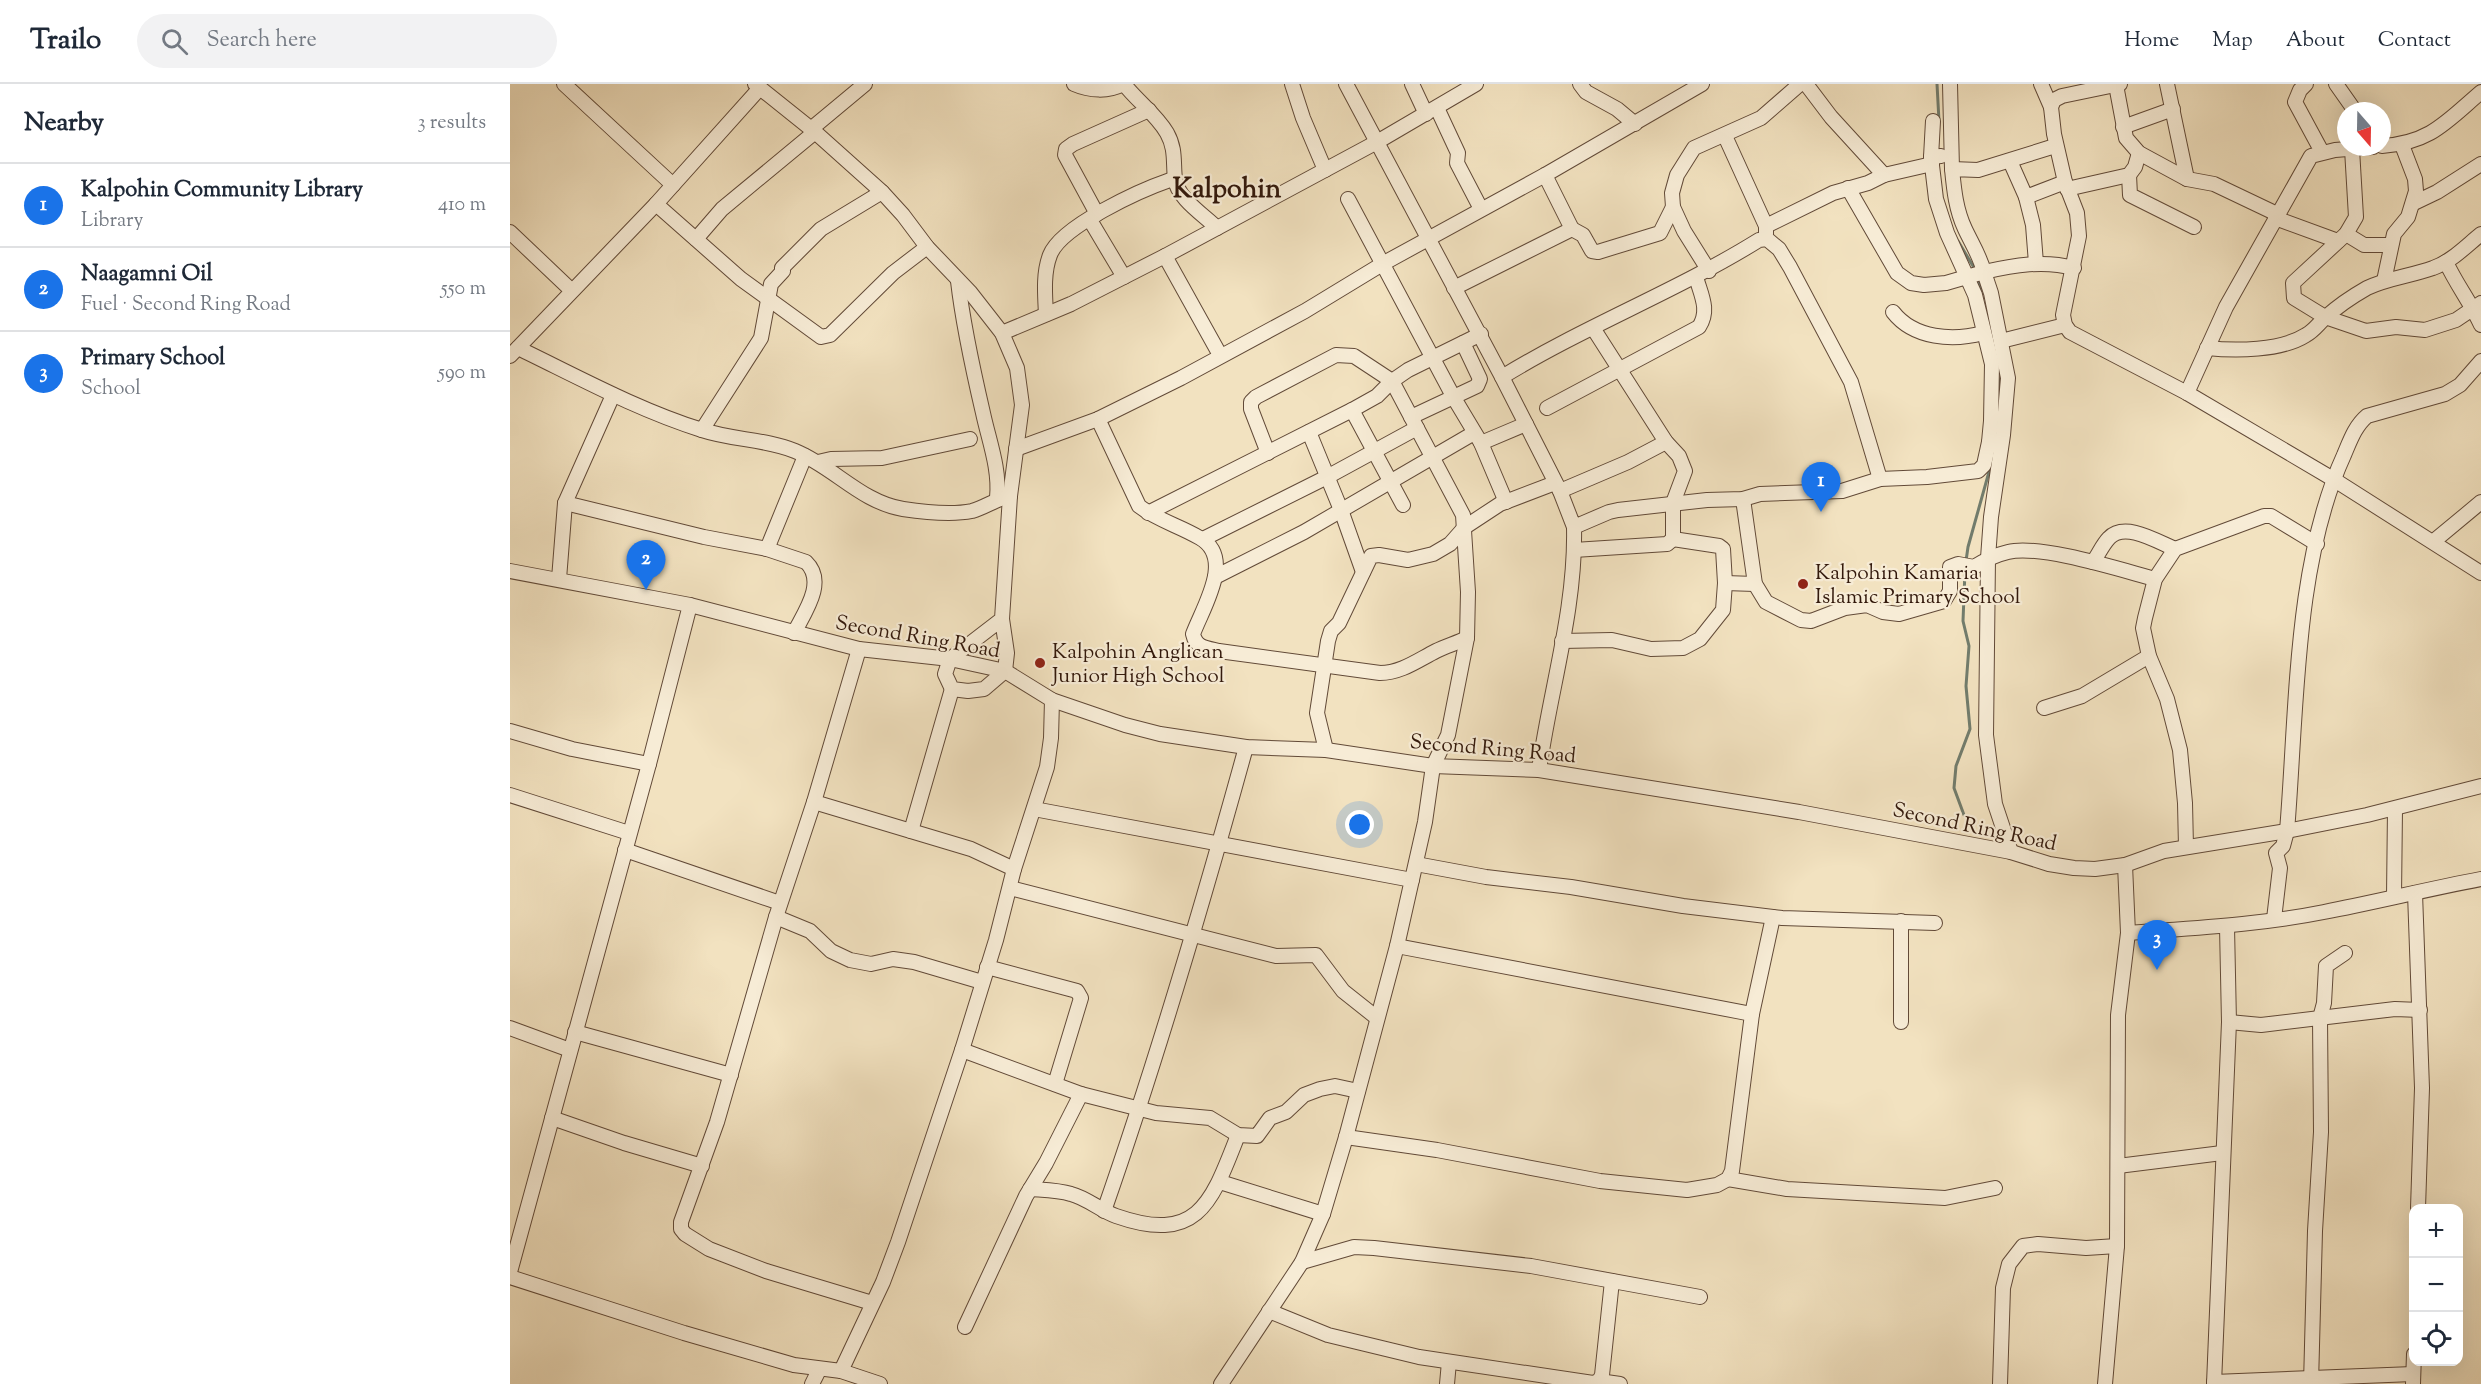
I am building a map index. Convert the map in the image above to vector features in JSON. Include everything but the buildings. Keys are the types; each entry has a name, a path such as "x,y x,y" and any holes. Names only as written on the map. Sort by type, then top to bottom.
{"street":[{"path":"564,84 673,185"},
{"path":"696,240 722,209 865,84"},
{"path":"1074,84 1086,89 1114,89 1124,84 1138,102 1149,110 1162,125 1173,145 1175,181 1187,201 1217,228"},
{"path":"1292,84 1306,126 1325,170"},
{"path":"1347,84 1454,288 1481,334 1557,487 1574,527 1574,550 1562,641 1539,770"},
{"path":"1412,84 1458,153 1457,163 1481,209"},
{"path":"1580,84 1586,92 1617,109 1635,124"},
{"path":"1016,449 1098,419 1182,378 1220,355 1305,311 1384,262 1545,175 1702,84"},
{"path":"1709,271 1684,231 1673,207 1672,193 1677,175 1694,148 1761,118 1800,84"},
{"path":"1806,84 1831,117 1884,175"},
{"path":"1950,84 1936,199 1947,233 1977,275 2001,341 2008,378 1996,444 1988,558 1986,735 1995,804 2011,852"},
{"path":"2041,84 2051,107 2055,146 2066,186 2077,213 2079,236 2063,315 2065,325 2070,332 2187,393 2333,479 2434,541 2481,573"},
{"path":"2167,84 2187,179"},
{"path":"2306,84 2300,90 2295,102 2322,152"},
{"path":"2336,84 2349,102"},
{"path":"2051,107 2054,100 2077,89 2118,85 2126,138 2139,153 2187,179 2214,184 2276,216 2364,245 2391,245"},
{"path":"952,689 984,689 1005,671 1007,653 1002,619 1004,497 1016,449 1022,405 1017,368 1002,333 970,292 927,247 882,192 758,86 656,204 514,352 702,430 773,445 805,456 818,462 873,500 904,509 960,512 979,508 1004,497"},
{"path":"1002,333 1165,256 1377,142 1470,86"},
{"path":"2391,146 2423,139 2439,129 2481,92"},
{"path":"2123,127 2173,109"},
{"path":"1124,277 1065,155 1066,149 1073,144 1149,110"},
{"path":"1574,527 1609,512 1673,503 1743,499 1760,494 1842,491 1880,479 1978,471 1984,465 1996,444 1992,364 1975,295 1978,252 1965,230 1958,210 1941,160 1933,121"},
{"path":"1725,136 1766,233 1790,267 1851,382 1880,479"},
{"path":"2385,281 2394,234 2408,217 2414,203 2415,179 2402,145"},
{"path":"1502,377 1593,328 1709,271 1759,240 1766,233 1833,193 1868,183 1884,175 1941,160 1978,170 2055,146"},
{"path":"2187,393 2226,307 2311,156 2337,150"},
{"path":"2139,153 2135,167 2129,175 2130,195 2194,227"},
{"path":"2352,156 2356,216 2342,238 2293,283 2294,298 2325,317 2366,331 2396,327 2425,330 2456,320 2477,306"},
{"path":"2010,161 2026,197 2033,225 2037,263"},
{"path":"2414,203 2437,192 2481,164"},
{"path":"1545,175 1572,229 1583,235 1592,251 1598,252 1660,233 1673,207"},
{"path":"2026,197 2066,186 2129,175"},
{"path":"1046,314 1044,288 1050,255 1061,238 1094,217 1144,191 1170,180 1175,181"},
{"path":"1848,188 1897,273 1911,283 1924,285 2011,266 2037,263 2061,264 2074,268"},
{"path":"702,430 761,338 771,284 783,271 782,267 834,219 882,192"},
{"path":"1348,199 1384,262 1454,398 1478,438 1506,502"},
{"path":"656,204 769,301 821,337 826,337 894,273 927,247"},
{"path":"1454,288 1572,229"},
{"path":"510,231 571,290"},
{"path":"2207,348 2239,350 2282,344 2307,335 2325,317 2356,295 2385,281 2434,268 2481,234"},
{"path":"1165,256 1220,355"},
{"path":"2446,261 2457,286 2477,306 2481,325"},
{"path":"1547,408 1700,327 1706,309 1696,277"},
{"path":"958,281 961,308 982,412 994,455 999,487 1004,497"},
{"path":"1893,312 1902,323 1943,338 1968,337 1983,333"},
{"path":"2001,341 2065,325"},
{"path":"1593,328 1666,442 1679,456 1685,471 1673,503 1673,539"},
{"path":"1148,513 1352,410 1377,396 1392,381 1481,334"},
{"path":"1203,539 1374,452 1414,423 1477,386 1480,380 1463,343"},
{"path":"1221,1384 1302,1262 1323,1214 1346,1137 1396,946 1425,822 1433,766 1444,748 1448,735 1467,639 1465,527 1460,509 1392,381 1354,356 1336,355 1256,397 1251,402 1251,409 1268,453"},
{"path":"2274,919 2280,868 2276,853 2283,846 2287,831 2303,621 2317,544 2333,479 2359,423 2367,416 2445,394 2460,386 2481,360"},
{"path":"559,579 565,503 613,395"},
{"path":"1352,410 1403,505"},
{"path":"1098,419 1139,506 1148,513 1203,539 1214,551 1215,578 1192,634 1199,646 1324,666 1389,673 1467,639"},
{"path":"1215,578 1304,532 1432,456 1478,438 1526,424"},
{"path":"1309,432 1363,572"},
{"path":"818,462 831,459 882,458 970,439"},
{"path":"1326,750 1317,714 1331,631 1339,623 1371,556 1379,555 1408,560 1432,554 1450,544 1465,527 1506,502 1628,462 1666,442"},
{"path":"767,549 805,456"},
{"path":"1743,499 1755,584 1766,602 1801,620 1811,621 1845,608 1867,605 1883,612 1899,614 1944,601 1950,591 1950,567 1958,564 1974,567 1988,558 2009,551 2025,550 2094,562 2155,579"},
{"path":"2434,541 2481,502"},
{"path":"565,503 704,537 767,549 806,562 811,567 814,576 811,602 794,633"},
{"path":"2186,847 2185,803 2178,740 2167,699 2149,656 2143,628 2155,579 2175,549 2264,516 2271,516 2317,544"},
{"path":"2094,562 2109,537 2120,532 2134,532 2175,549"},
{"path":"1562,641 1612,640 1651,649 1683,648 1700,639 1723,610 1725,583 1723,549 1719,546 1673,539 1667,544 1574,550"},
{"name":"Second Ring Road","path":"510,571 690,605 859,649 950,659 1005,671 1052,700 1114,722 1160,734 1246,747 1326,750 1433,766 1539,770 1799,812 2011,852 2049,864 2074,868 2125,865 2164,851 2287,831 2395,809 2481,786"},
{"path":"1725,583 1755,584"},
{"path":"510,1272 517,1222 552,1118 690,605"},
{"path":"911,831 952,689 945,674 950,659 1002,619"},
{"path":"859,649 814,802 780,903 731,1075 702,1166 681,1222 681,1229 709,1249 766,1271 872,1303"},
{"path":"2044,708 2082,696 2149,656"},
{"path":"841,1371 883,1282 962,1050 1014,869 1047,767 1051,738 1052,700"},
{"path":"510,731 572,749 649,764"},
{"path":"1104,1211 1139,1109 1192,936 1246,747"},
{"path":"510,795 629,833"},
{"path":"814,802 971,849 1014,869"},
{"path":"1034,809 1412,880"},
{"path":"2394,896 2395,809"},
{"path":"625,850 780,903"},
{"path":"1416,864 1486,877 1571,886 1683,906 1773,917 1935,923"},
{"path":"2105,1384 2116,1246 2118,1015 2128,933 2125,865"},
{"path":"2128,933 2227,927 2323,912 2481,879"},
{"path":"1010,888 1276,956 1316,955 1342,991 1377,1018"},
{"path":"2415,894 2422,1088 2418,1204"},
{"path":"776,917 810,931 831,951 850,960 871,964 893,959 914,962 982,982"},
{"path":"1346,1137 1437,1150 1600,1182 1687,1190 1717,1185 1728,1179 1732,1171 1752,1014 1773,917"},
{"path":"1901,921 1901,1022"},
{"path":"2227,927 2229,1022 2214,1383 2413,1379"},
{"path":"1396,946 1752,1014"},
{"path":"2312,1381 2315,1231 2321,1132 2320,1018 2324,1002 2326,966 2345,953"},
{"path":"987,967 1080,993 1081,998 1054,1084"},
{"path":"2229,1022 2261,1025 2395,1009 2420,1010"},
{"path":"510,1028 570,1050"},
{"path":"575,1032 731,1075"},
{"path":"962,1050 1081,1094 1156,1113 1210,1118 1238,1134 1257,1136 1270,1119 1286,1112 1304,1095 1335,1086 1358,1091"},
{"path":"965,1328 1030,1189 1081,1094"},
{"path":"552,1118 624,1143 702,1166"},
{"path":"1030,1189 1072,1194 1104,1211 1154,1227 1169,1226 1198,1213 1220,1182 1238,1134"},
{"path":"2118,1166 2222,1153"},
{"path":"1728,1179 1786,1189 1945,1198 1995,1188"},
{"path":"1220,1182 1323,1214"},
{"path":"2000,1384 2003,1288 2009,1264 2023,1246 2038,1244 2086,1248 2116,1246"},
{"path":"1302,1262 1354,1247 1374,1248 1479,1259 1700,1297"},
{"path":"510,1277 729,1347 794,1365 841,1371 880,1384"},
{"path":"1599,1381 1602,1375 1612,1281"},
{"path":"1269,1311 1328,1335 1419,1358 1542,1380 1593,1383 1599,1381 1620,1384"},
{"path":"1447,1384 1449,1362"},
{"path":"812,1384 819,1370"}],"waterway":[{"path":"1937,84 1939,121"},
{"path":"1958,241 1976,271"},
{"path":"1978,278 1982,297"},
{"path":"1998,377 2001,391"},
{"path":"1966,561 1994,454"},
{"path":"1964,815 1954,788 1956,766 1970,729 1966,686 1969,646 1963,621 1965,571"}],"place":[{"name":"Kalpohin Community Library","path":"1821,512"},
{"name":"Kalpohin Kamaria Islamic Primary School","path":"1803,584"},
{"name":"Naagamni Oil","path":"646,590"},
{"name":"Kalpohin Anglican Junior High School","path":"1040,663"},
{"name":"Primary School","path":"2157,970"}],"district":[{"name":"Kalpohin","path":"1227,188"}]}
